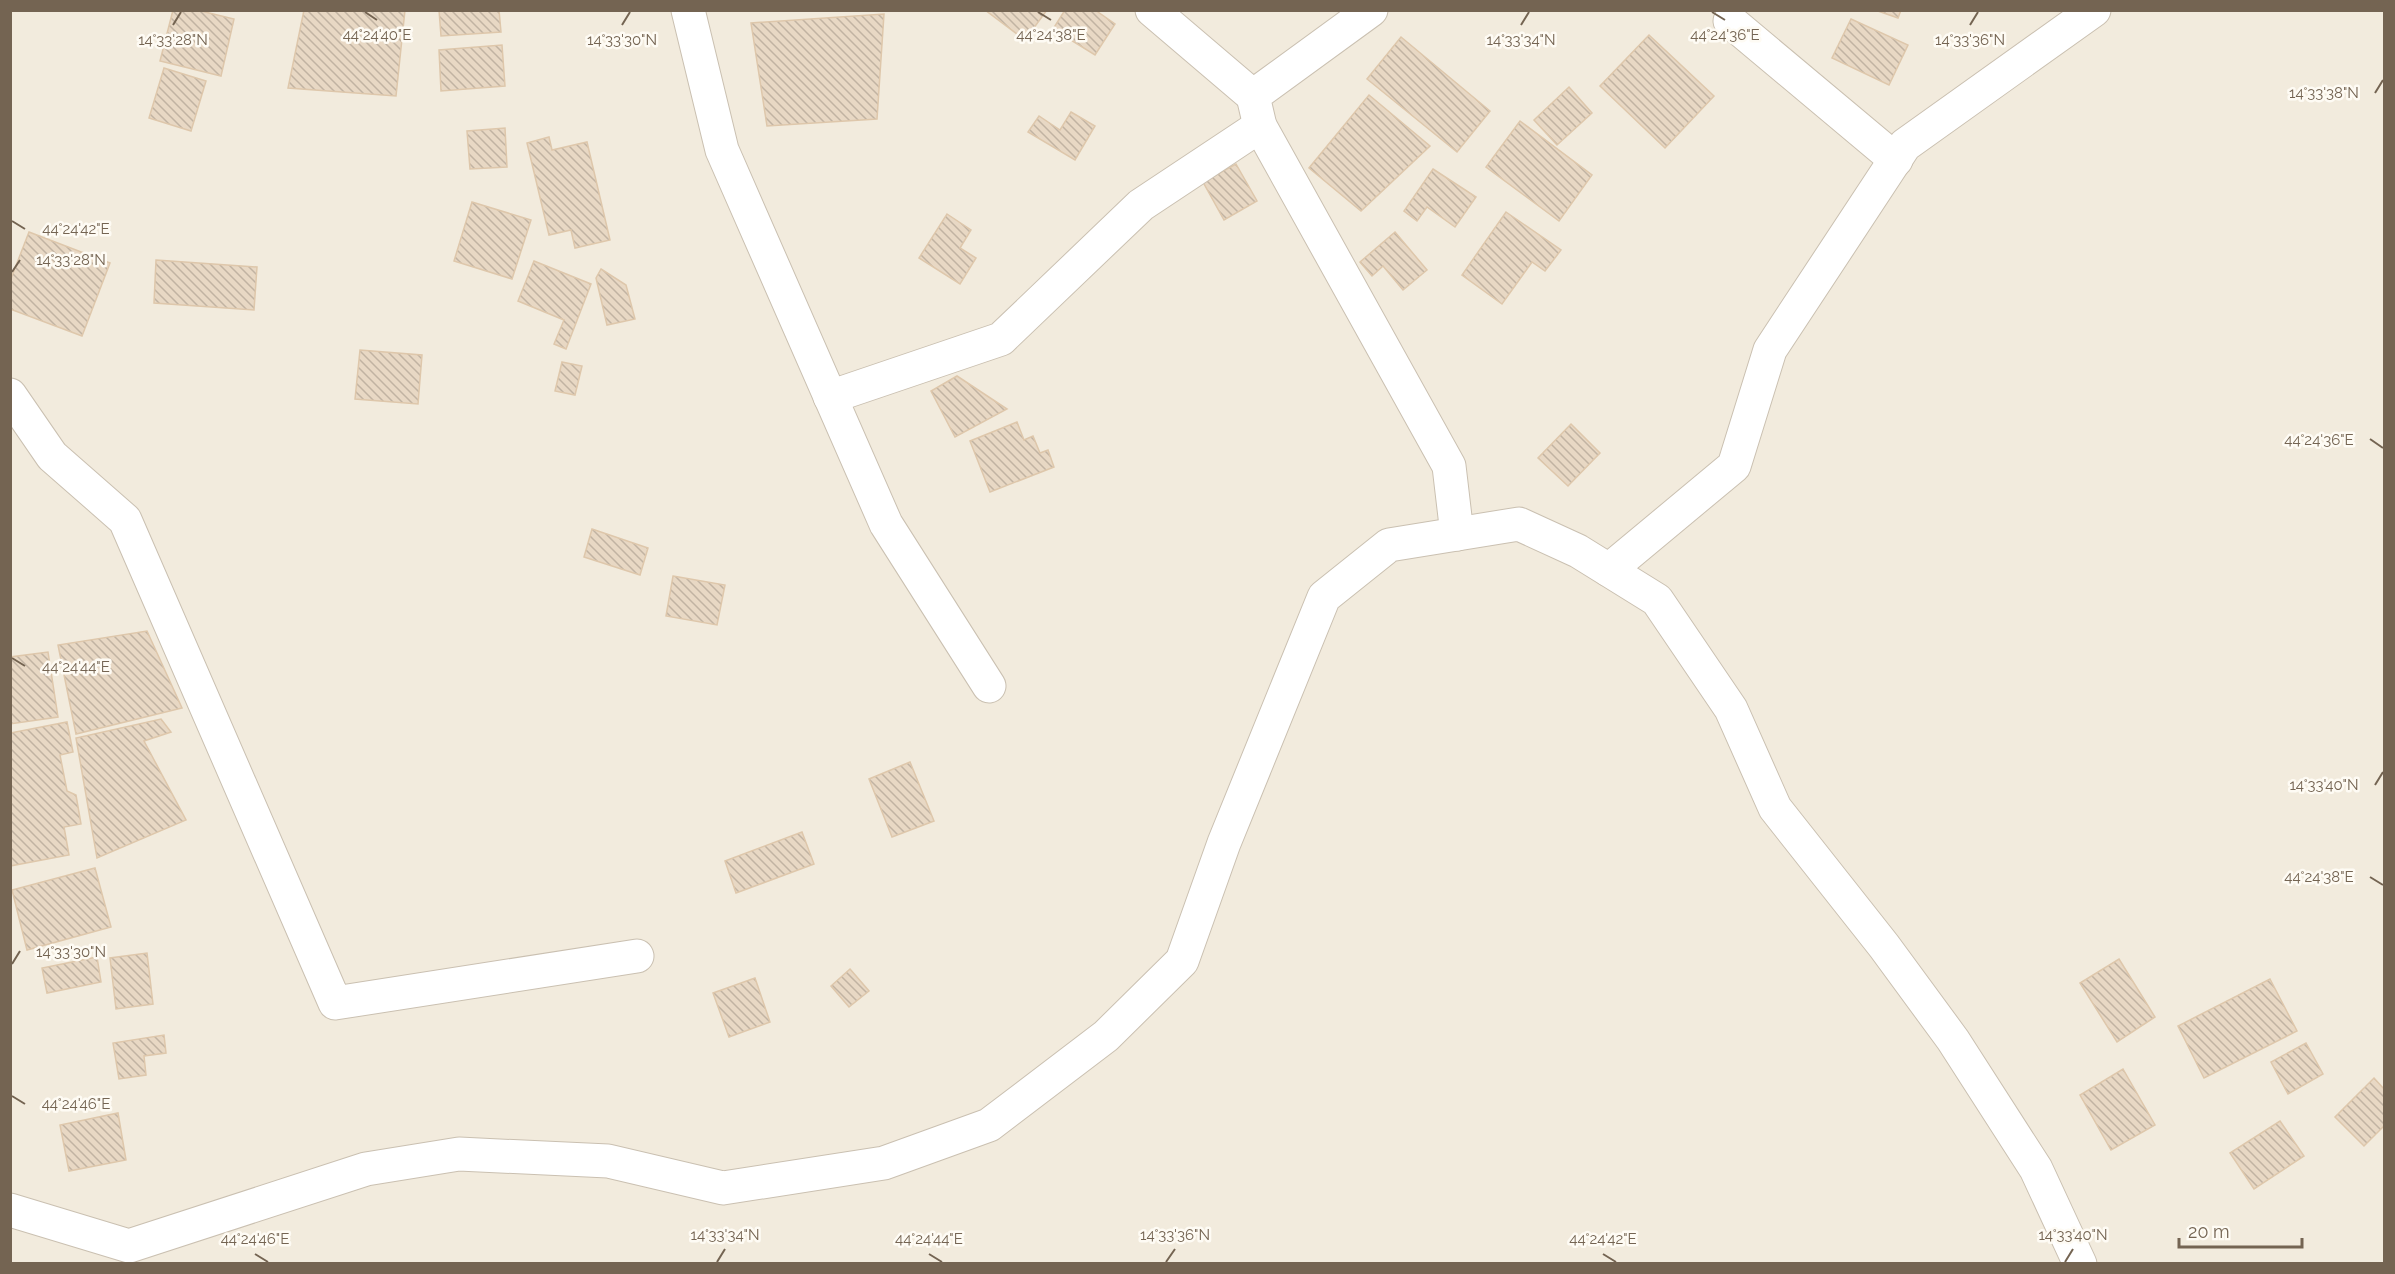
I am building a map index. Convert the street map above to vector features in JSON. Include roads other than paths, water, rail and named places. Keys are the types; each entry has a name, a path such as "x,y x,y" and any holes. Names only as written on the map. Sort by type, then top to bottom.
{"street":[{"path":"688,10 722,150 886,524 989,686"},
{"path":"1152,10 1257,111 1449,466 1457,534"},
{"path":"830,397 1001,339 1142,204 1257,111 1371,10"},
{"path":"1609,570 1734,465 1770,350 1905,145 2094,10"},
{"path":"1730,21 1896,160"},
{"path":"10,395 52,456 124,520 335,1003 638,956"},
{"path":"10,1210 129,1246 366,1169 459,1154 608,1161 723,1188 884,1163 989,1125 1106,1036 1182,961 1224,843 1324,597 1389,545 1518,524 1578,551 1657,600 1731,709 1775,808 1884,946 1953,1040 2036,1169 2080,1263"}]}
